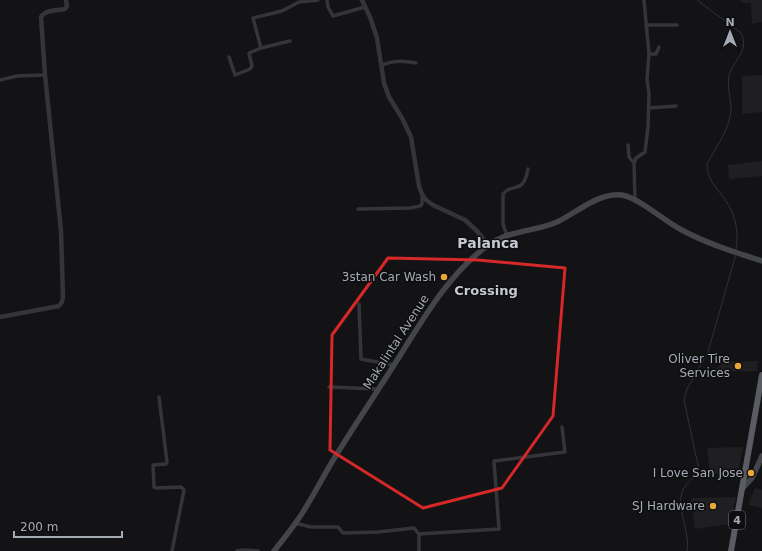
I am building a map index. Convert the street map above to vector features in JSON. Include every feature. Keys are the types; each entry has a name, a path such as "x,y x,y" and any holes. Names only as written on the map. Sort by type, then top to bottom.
{"highway":[{"name":"4","path":"731,551 762,375"}],"main road":[{"name":"Makalintal Avenue","path":"274,551 306,508 334,459 421,322 446,287 471,260 488,245 523,230 542,227 557,222 590,203 613,195 622,195 635,200 679,229 730,250 762,261"},
{"path":"742,489 752,478 762,456"}],"street":[{"path":"0,317 59,306 62,302 61,231 45,75 41,17 42,14 46,12 65,9 67,6 66,0"},
{"path":"261,48 253,20 254,17 282,11 299,2 318,0"},
{"path":"327,0 328,7 333,16 365,7"},
{"path":"362,0 377,38 384,83 389,96 411,137 419,186 422,194 426,200 433,205 465,220 477,231 488,245"},
{"path":"635,200 634,163 635,159 643,154 646,148 649,108 647,79 649,54 644,0"},
{"path":"646,25 677,25"},
{"path":"229,57 236,75 251,68 249,53 261,48 290,41"},
{"path":"649,54 656,54 659,47"},
{"path":"382,65 393,61 416,63"},
{"path":"0,80 17,76 45,75"},
{"path":"649,108 676,106"},
{"path":"628,145 629,157 634,163"},
{"path":"507,236 502,224 502,194 505,191 520,186 525,182 528,169"},
{"path":"358,209 410,208 420,206 422,204 422,194"},
{"path":"359,304 361,359 393,365"},
{"path":"329,387 378,389"},
{"path":"159,397 167,462 166,464 153,465 154,487 181,487 184,490 172,551"},
{"path":"419,534 499,529 494,462 565,452 562,427"},
{"path":"295,523 310,527 338,527 343,533 378,532 414,528 419,534 419,551"},
{"path":"237,551 258,551"}],"highlighted area":[{"path":"388,258 478,260 565,268 553,416 502,488 423,508 330,450 332,335"}],"shaded area":[{"path":"739,0 762,0 762,22 752,24 751,3 743,3"},
{"path":"762,75 762,112 742,114 742,76"},
{"path":"762,161 762,176 729,179 728,165"},
{"name":"Oliver Tire Services","path":"758,361 757,371 714,372 723,362"},
{"path":"743,447 738,473 710,473 707,448"},
{"path":"755,488 762,490 762,508 748,505"},
{"name":"SJ Hardware","path":"736,497 731,524 695,529 691,498"}],"waterway":[{"path":"697,0 741,33 743,39 742,50 729,76 728,84 731,110 728,124 707,164 710,179 726,201 732,213 737,231 736,249"},
{"path":"687,551 688,544 682,513 681,498 683,489 699,470 684,400 687,389 708,352 736,254"}],"place":[{"name":"3stan Car Wash","path":"444,277"},
{"name":"Oliver Tire Services","path":"738,366"},
{"name":"I Love San Jose","path":"751,473"},
{"name":"SJ Hardware","path":"713,506"}],"district":[{"name":"Palanca","path":"488,243"},
{"name":"Crossing","path":"486,290"}]}
